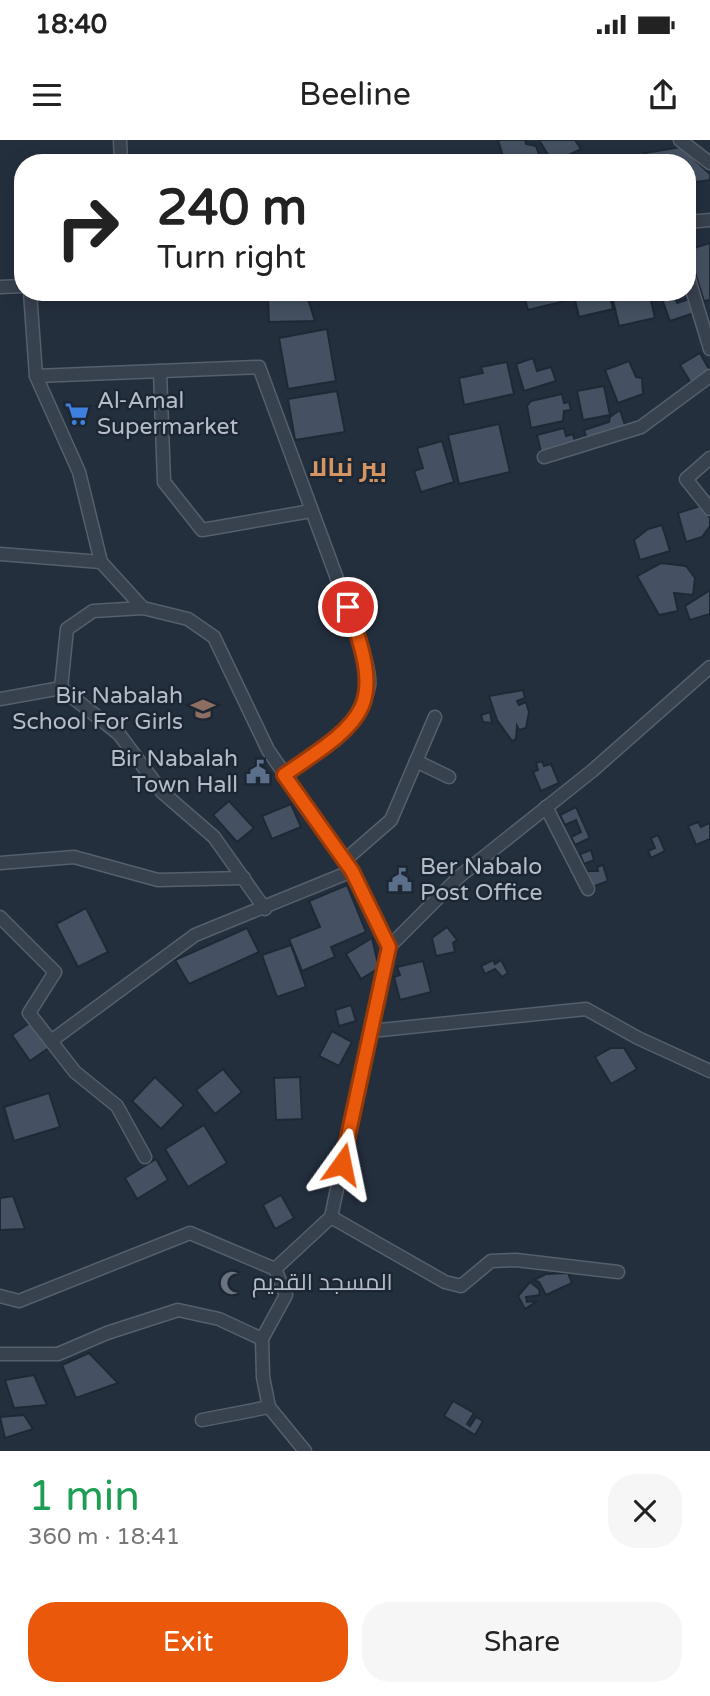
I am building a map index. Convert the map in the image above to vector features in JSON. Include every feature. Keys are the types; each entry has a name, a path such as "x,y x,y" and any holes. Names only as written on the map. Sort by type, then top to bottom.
{"street":[{"path":"680,140 710,163"},
{"path":"31,301 36,376 79,472 101,562 143,608"},
{"path":"696,301 710,349"},
{"path":"36,376 259,367 363,649 369,685 357,717 333,741 284,775"},
{"path":"160,371 164,482 202,530 311,511"},
{"path":"544,457 641,427 710,376"},
{"path":"710,457 686,479 710,509"},
{"path":"0,554 101,562"},
{"path":"61,688 67,629 93,611 143,608 188,620 214,637 268,750 349,866 389,947"},
{"path":"275,1269 331,1217 389,947 460,876 546,807 710,667"},
{"path":"0,699 61,688 120,734 162,792 214,837 265,909"},
{"path":"51,1041 195,935 265,909 349,866 391,820 435,718"},
{"path":"416,761 449,777"},
{"path":"546,807 588,889"},
{"path":"0,863 75,857 158,880 244,877"},
{"path":"0,917 55,972 29,1013 75,1072 117,1106 145,1157"},
{"path":"371,1031 586,1009 638,1038 710,1071"},
{"path":"331,1217 446,1282 461,1286 491,1261 516,1260 618,1272"},
{"path":"0,1296 19,1301 190,1233 275,1269 286,1295 262,1339 263,1377 268,1407 305,1451"},
{"path":"0,1354 58,1354 107,1333 178,1310 219,1319 262,1339"},
{"path":"202,1420 268,1407"}],"building":[{"path":"498,140 525,140 526,144 536,146 539,154 502,154"},
{"path":"539,140 575,140 581,149 571,154 548,154"},
{"path":"681,147 689,154 645,154"},
{"path":"696,161 710,174 710,180 696,182"},
{"path":"710,243 710,300 704,301 696,276 696,247"},
{"path":"268,301 309,301 315,321 269,322"},
{"path":"526,301 565,301 528,310"},
{"path":"575,301 611,301 613,309 579,317"},
{"path":"613,301 651,301 655,318 619,326"},
{"path":"663,301 690,301 694,313 670,321"},
{"path":"327,329 336,381 288,389 279,338"},
{"path":"700,353 710,371 691,383 680,365"},
{"path":"533,358 537,371 551,367 556,381 524,391 516,364"},
{"path":"629,361 636,377 642,378 643,394 618,403 605,370"},
{"path":"507,362 514,394 464,405 459,378 483,373 481,367"},
{"path":"604,386 610,415 583,420 577,391"},
{"path":"337,391 345,432 295,440 288,399"},
{"path":"562,394 564,403 569,402 571,410 564,411 563,421 531,428 527,406 531,401"},
{"path":"620,410 626,428 587,440 584,430 609,422 610,417"},
{"path":"499,424 510,472 459,484 448,435"},
{"path":"564,428 566,436 573,434 575,442 542,456 537,435"},
{"path":"442,441 454,482 421,492 414,471 423,468 417,448"},
{"path":"700,506 710,518 710,526 702,537 686,542 678,513"},
{"path":"662,525 670,551 640,560 634,540 648,529"},
{"path":"661,563 686,566 695,578 693,595 674,593 678,611 659,615 637,576"},
{"path":"710,590 710,614 690,620 685,606"},
{"path":"523,690 525,698 517,701 519,705 526,702 529,712 526,728 519,730 517,726 516,739 512,741 497,720 489,696"},
{"path":"490,712 492,723 483,722 481,715"},
{"path":"542,761 544,766 551,764 559,783 541,791 533,772 538,770 536,763"},
{"path":"229,801 254,828 237,842 213,815"},
{"path":"291,804 301,827 272,839 262,816"},
{"path":"576,807 590,838 575,845 571,837 581,832 576,820 565,825 560,815"},
{"path":"698,822 701,827 710,823 710,839 696,845 688,826"},
{"path":"658,835 665,851 651,858 648,851 655,848 651,838"},
{"path":"591,850 594,860 584,864 580,854"},
{"path":"603,865 608,881 592,887 587,871 598,871 597,867"},
{"path":"347,885 366,932 331,947 335,957 302,971 289,939 320,927 309,901"},
{"path":"86,908 108,952 78,967 56,924"},
{"path":"447,927 457,940 453,943 455,952 436,956 432,938"},
{"path":"247,928 259,952 189,984 175,960"},
{"path":"372,938 379,968 361,979 346,954"},
{"path":"291,945 306,987 277,997 262,955"},
{"path":"493,960 495,964 501,960 508,973 502,977 495,969 485,974 481,966"},
{"path":"423,961 431,992 400,1000 394,977 400,975 397,967"},
{"path":"351,1005 356,1021 339,1026 335,1010"},
{"path":"31,1022 50,1047 30,1061 12,1035"},
{"path":"332,1031 352,1042 339,1066 319,1056"},
{"path":"611,1048 624,1048 637,1069 611,1084 595,1057"},
{"path":"223,1069 242,1092 215,1114 196,1090"},
{"path":"155,1077 184,1105 161,1129 132,1101"},
{"path":"300,1077 302,1119 276,1120 274,1078"},
{"path":"49,1093 60,1127 14,1141 4,1107"},
{"path":"204,1125 227,1163 188,1187 165,1149"},
{"path":"156,1159 168,1180 137,1199 125,1178"},
{"path":"281,1195 294,1218 275,1229 263,1205"},
{"path":"13,1196 25,1229 0,1230 0,1198"},
{"path":"568,1273 572,1283 546,1295 539,1282 534,1280 546,1274"},
{"path":"530,1282 539,1289 540,1295 526,1297 527,1302 537,1301 525,1309 518,1296"},
{"path":"89,1353 118,1383 76,1398 62,1365"},
{"path":"34,1375 47,1405 14,1408 5,1380"},
{"path":"453,1401 474,1413 467,1424 470,1426 476,1417 483,1421 475,1435 444,1416"},
{"path":"24,1415 33,1429 5,1438 0,1417"}],"place":[{"name":"Al-Amal Supermarket","path":"77,414"},
{"name":"Bir Nabalah School For Girls","path":"203,709"},
{"name":"Bir Nabalah Town Hall","path":"258,772"},
{"name":"Ber Nabalo Post Office","path":"400,880"},
{"name":"المسجد القديم","path":"232,1283"}],"district":[{"name":"بير نبالا","path":"348,467"}],"route":[{"path":"342,1164 389,947 352,871 284,775 333,741 357,717 369,685 363,649 348,607"}]}
